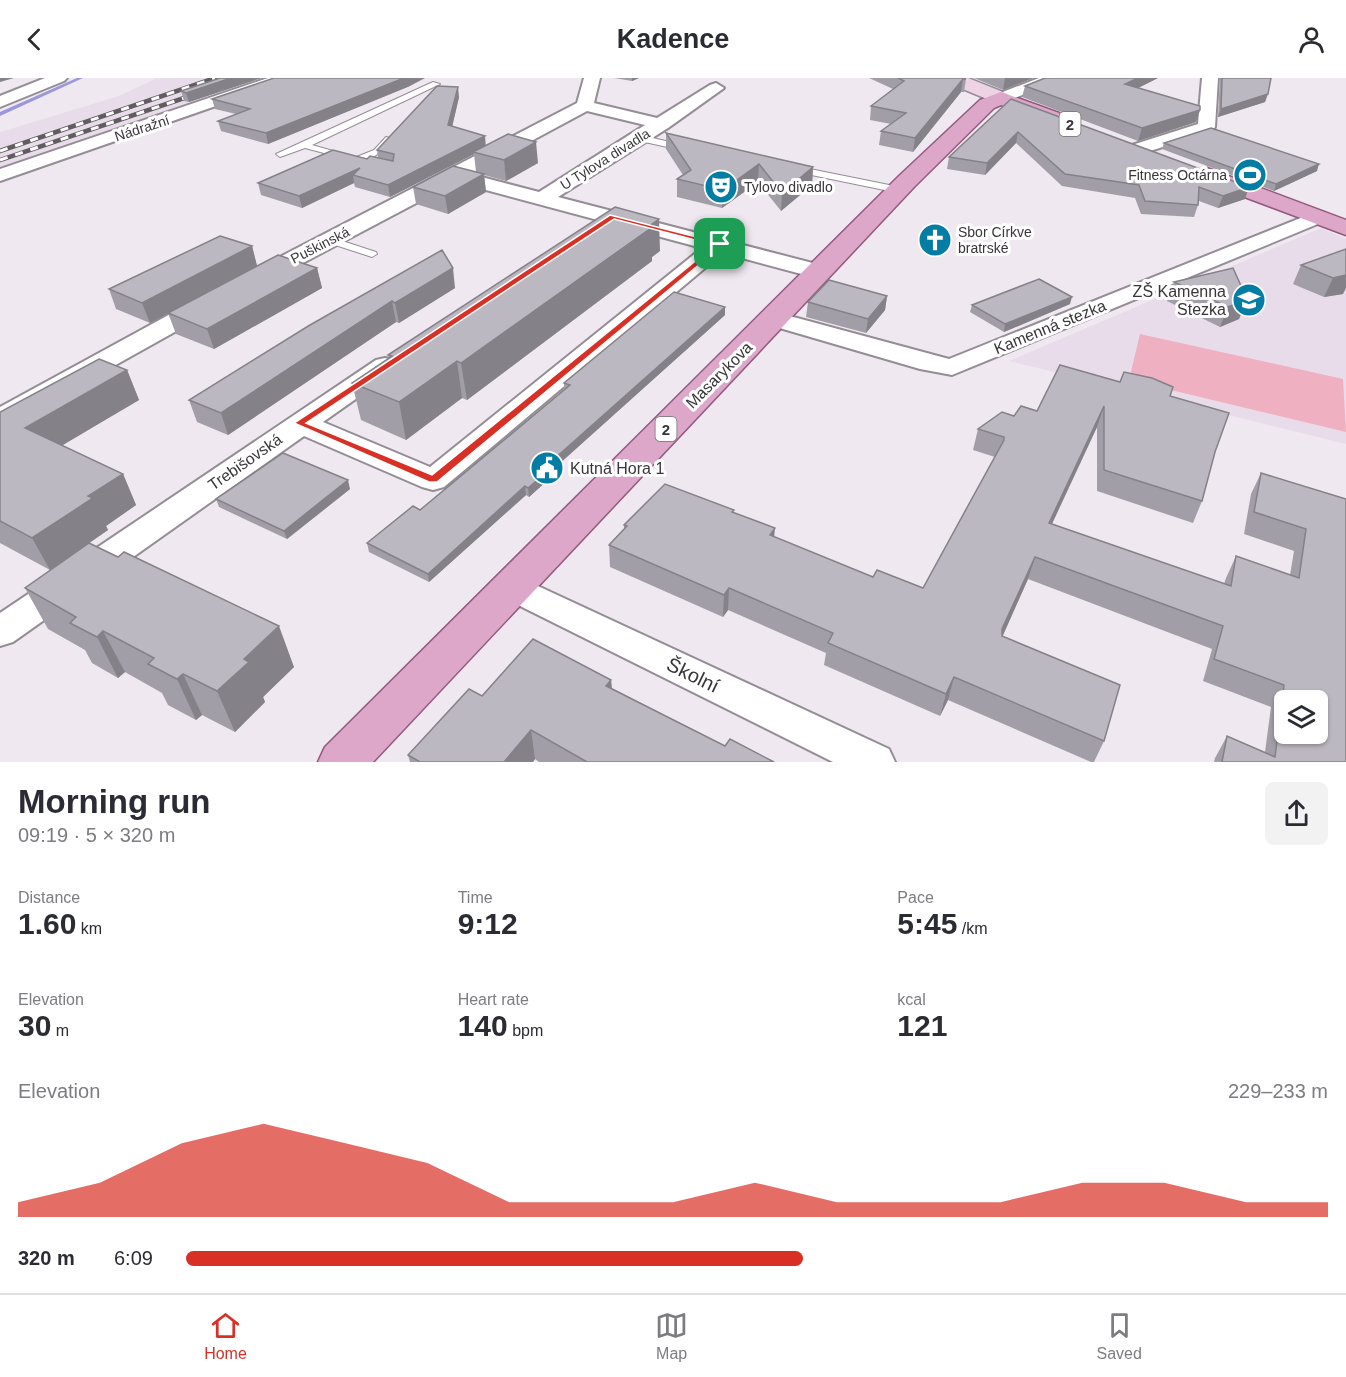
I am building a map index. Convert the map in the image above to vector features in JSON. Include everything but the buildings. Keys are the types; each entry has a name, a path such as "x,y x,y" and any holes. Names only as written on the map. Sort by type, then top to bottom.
{"main road":[{"name":"2","path":"1001,98 1074,125"},
{"name":"Masarykova","path":"342,762 899,189 987,104 1001,98"},
{"path":"1117,141 1346,228"}],"street":[{"path":"0,102 59,78"},
{"name":"Nádražní","path":"0,174 283,78"},
{"path":"585,106 592,78"},
{"path":"952,78 1001,98 1053,78"},
{"path":"1138,149 1206,126 1210,78"},
{"path":"662,124 716,87"},
{"name":"U Tylova divadla","path":"585,106 662,124"},
{"name":"Puškinská","path":"0,418 230,291 585,106"},
{"name":"U Tylova divadla","path":"542,198 662,124"},
{"path":"453,175 820,272"},
{"path":"583,236 612,216"},
{"name":"Kamenná stezka","path":"775,319 928,363 952,367 1318,217"},
{"path":"299,423 433,480 720,244"},
{"name":"Trebišovská","path":"0,632 299,423 405,353"},
{"name":"Školní","path":"512,587 874,762"}],"lane":[{"path":"280,154 307,144 436,84 428,98"},
{"path":"357,160 377,152 399,128"},
{"path":"639,138 693,150"},
{"path":"307,144 309,148 369,164"},
{"path":"781,166 899,189"},
{"path":"330,240 372,254"}],"shaded area":[{"path":"157,78 292,78 0,182 0,132 119,96"},
{"name":"ZŠ Kamenna Stezka","path":"1321,228 1346,239 1346,444 1009,361"},
{"path":"1140,334 1343,379 1346,432 1129,380"}],"waterway":[{"path":"0,114 81,78"}],"railway":[{"path":"0,151 215,78"},
{"path":"0,160 199,93"}],"place":[{"name":"Fitness Octárna","path":"1250,175"},
{"name":"Tylovo divadlo","path":"721,187"},
{"name":"Sbor Církve bratrské","path":"935,240"},
{"name":"ZŠ Kamenna Stezka","path":"1249,300"},
{"name":"Kutná Hora 1","path":"547,468"}],"route":[{"path":"612,216 720,244 433,480 299,423 612,216"}]}
